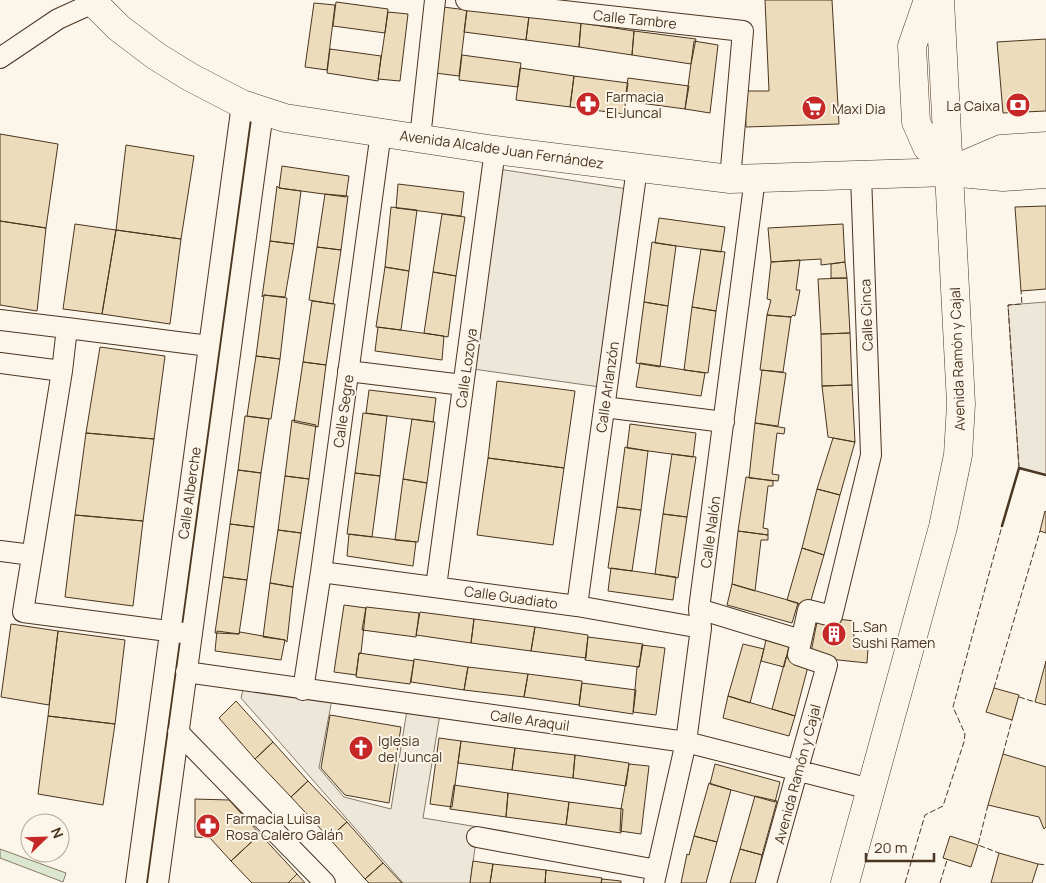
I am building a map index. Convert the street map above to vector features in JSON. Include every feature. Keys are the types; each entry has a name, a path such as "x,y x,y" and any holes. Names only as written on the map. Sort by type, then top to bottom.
{"main road":[{"path":"928,0 912,46 916,122 927,147 949,172 1003,177 1046,174"},
{"name":"Avenida Ramón y Cajal","path":"845,883 943,527 958,455 961,404 940,0"},
{"name":"Avenida Alcalde Juan Fernández","path":"94,1 119,28 156,56 216,92 252,108 285,118 495,150 637,168 742,178 949,172"},
{"path":"949,172 1001,149 1046,146"}],"street":[{"path":"420,138 435,0"},
{"name":"Calle Tambre","path":"466,0 744,31"},
{"path":"0,58 58,19 94,1"},
{"name":"Calle Nalón","path":"655,877 686,742 724,422 742,178 744,31"},
{"name":"Calle Alberche","path":"136,883 209,346 252,108"},
{"name":"Calle Alberche","path":"158,883 191,634 252,108"},
{"name":"Calle Segre","path":"303,690 381,132"},
{"name":"Calle Lozoya","path":"436,586 495,150"},
{"name":"Calle Arlanzón","path":"577,606 637,168"},
{"name":"Calle Cinca","path":"800,640 808,610 832,616 871,455 861,175"},
{"path":"0,320 209,346"},
{"path":"68,328 23,612 191,634"},
{"path":"0,363 62,371"},
{"path":"348,372 463,385"},
{"path":"604,407 724,422"},
{"path":"0,551 32,555"},
{"name":"Calle Guadiato","path":"321,572 577,606 700,618 800,640"},
{"name":"Avenida Ramón y Cajal","path":"766,883 827,664 798,655 800,640"},
{"name":"Calle Araquil","path":"186,672 303,690 686,742 870,789"},
{"path":"178,732 325,883"},
{"path":"477,837 655,877"}],"green space":[{"path":"0,849 20,856 20,863 38,863 66,873 63,882 0,858"}],"shaded area":[{"path":"492,168 634,190 607,388 466,368"},
{"path":"1046,302 1046,475 1019,468 1008,305"},
{"path":"245,681 333,694 319,768 344,797 391,809 408,704 441,708 423,818 478,827 470,883 403,883 241,698"}],"building":[{"path":"765,0 832,0 839,124 746,127 745,91 769,91"},
{"path":"336,2 388,9 385,33 333,26"},
{"path":"314,3 335,5 327,70 305,67"},
{"path":"443,7 467,10 459,76 435,73"},
{"path":"467,8 529,16 526,40 464,32"},
{"path":"388,12 408,14 400,81 378,79"},
{"path":"529,16 581,23 579,47 526,40"},
{"path":"581,23 634,31 632,55 579,47"},
{"path":"634,31 696,39 691,64 632,55"},
{"path":"1046,39 1046,111 1003,113 997,42"},
{"path":"694,41 718,45 710,113 685,109"},
{"path":"330,49 381,56 378,81 327,73"},
{"path":"462,55 521,63 518,87 459,80"},
{"path":"520,68 574,76 570,107 516,100"},
{"path":"574,76 628,83 624,114 570,107"},
{"path":"628,78 689,86 685,109 625,101"},
{"path":"0,134 58,144 46,228 0,221"},
{"path":"126,145 194,156 181,239 116,230"},
{"path":"282,166 349,176 346,197 279,188"},
{"path":"398,184 464,192 461,216 396,208"},
{"path":"277,186 279,188 301,191 294,244 270,241"},
{"path":"325,194 348,196 341,250 317,247"},
{"path":"1046,206 1046,289 1021,291 1015,207"},
{"path":"391,207 417,210 409,271 385,267"},
{"path":"442,214 465,217 456,276 433,272"},
{"path":"659,218 725,227 721,252 655,243"},
{"path":"0,221 46,228 37,311 0,305"},
{"path":"75,224 116,230 102,314 63,309"},
{"path":"843,224 845,262 821,265 821,259 771,262 768,228"},
{"path":"116,230 181,239 170,324 102,314"},
{"path":"270,241 294,244 285,297 264,295 262,297"},
{"path":"652,242 676,246 668,306 644,302"},
{"path":"317,247 341,250 333,304 309,300"},
{"path":"701,249 725,252 716,311 692,307"},
{"path":"800,260 796,290 800,290 795,316 767,315 771,300 767,299 771,262"},
{"path":"845,262 847,278 831,278 831,264"},
{"path":"385,267 409,271 401,330 376,327"},
{"path":"433,272 456,276 448,337 424,333"},
{"path":"847,278 850,333 821,334 818,279"},
{"path":"264,295 287,298 280,359 256,356"},
{"path":"312,301 335,304 326,365 303,362"},
{"path":"644,302 668,306 660,367 636,363"},
{"path":"692,307 716,311 708,373 684,370"},
{"path":"767,315 791,317 783,372 760,370"},
{"path":"378,327 444,336 442,360 375,351"},
{"path":"850,333 852,385 822,386 821,334"},
{"path":"100,347 165,356 154,439 86,433"},
{"path":"256,356 280,359 271,419 247,416"},
{"path":"303,362 326,365 318,427 294,422"},
{"path":"640,363 705,373 701,396 636,387"},
{"path":"762,370 786,373 778,426 755,423"},
{"path":"497,381 575,391 564,468 488,458"},
{"path":"852,385 855,442 828,437 822,386"},
{"path":"369,390 436,398 433,422 366,413"},
{"path":"363,413 387,416 380,476 355,473"},
{"path":"245,416 269,419 261,473 238,470"},
{"path":"412,419 435,422 427,483 403,479"},
{"path":"292,420 316,425 309,479 285,476"},
{"path":"755,423 785,428 784,434 777,433 772,474 779,475 778,481 749,478"},
{"path":"630,424 696,433 693,457 627,448"},
{"path":"86,433 154,439 143,521 75,515"},
{"path":"833,438 855,442 840,495 817,489"},
{"path":"625,447 648,451 641,510 617,507"},
{"path":"672,454 696,457 687,517 663,514"},
{"path":"488,458 564,468 553,545 477,535"},
{"path":"238,470 261,473 254,527 230,524"},
{"path":"355,473 380,476 372,537 347,534"},
{"path":"285,476 309,479 301,533 278,530"},
{"path":"746,477 773,481 773,486 768,486 763,528 768,529 768,535 738,531"},
{"path":"403,479 427,483 418,542 395,540"},
{"path":"817,489 840,495 824,555 802,548"},
{"path":"617,507 641,510 632,571 608,568"},
{"path":"1046,512 1046,533 1040,531"},
{"path":"663,514 687,517 678,578 655,574"},
{"path":"75,515 143,521 133,606 65,597"},
{"path":"230,524 254,527 247,580 223,577"},
{"path":"278,530 301,533 293,587 270,583"},
{"path":"738,531 768,535 768,540 761,540 755,591 732,584"},
{"path":"349,534 416,542 413,566 347,556"},
{"path":"802,548 824,555 809,607 787,600"},
{"path":"611,568 676,577 673,600 608,591"},
{"path":"223,577 247,580 239,634 215,633"},
{"path":"270,583 293,587 287,642 285,640 263,637"},
{"path":"732,584 798,603 792,623 727,605"},
{"path":"344,605 366,608 361,653 359,653 356,675 334,672"},
{"path":"366,607 419,613 416,637 362,630"},
{"path":"420,612 474,619 471,643 416,635"},
{"name":"L.San Sushi Ramen","path":"818,617 855,621 853,647 868,648 867,663 810,657"},
{"path":"474,619 535,627 531,651 471,643"},
{"path":"11,624 58,631 49,705 1,697"},
{"path":"535,627 588,635 586,658 531,651"},
{"path":"58,631 125,640 115,724 48,716"},
{"path":"217,631 239,634 240,632 285,640 281,660 215,651"},
{"path":"588,637 643,644 639,667 585,660"},
{"path":"766,640 789,646 784,667 761,661"},
{"path":"743,644 764,649 750,703 728,696"},
{"path":"642,645 665,648 656,715 633,712 637,667 639,667"},
{"path":"359,653 414,661 410,684 356,677"},
{"path":"786,657 809,663 795,716 772,709"},
{"path":"414,659 468,667 464,690 411,682"},
{"path":"1046,661 1046,705 1035,702"},
{"path":"468,667 528,674 524,697 464,690"},
{"path":"528,674 582,681 579,705 524,697"},
{"path":"582,683 636,690 633,714 579,706"},
{"path":"994,688 1019,695 1012,720 986,712"},
{"path":"728,696 795,716 789,736 723,718"},
{"path":"236,701 273,742 255,759 219,718"},
{"name":"Iglesia del Juncal","path":"330,715 401,727 389,803 345,795 321,768"},
{"path":"48,716 115,724 103,805 38,794"},
{"path":"439,738 461,741 452,807 430,804"},
{"path":"461,741 515,748 512,770 458,763"},
{"path":"273,742 308,781 291,797 255,759"},
{"path":"515,748 575,755 573,778 512,770"},
{"path":"1003,754 1046,767 1046,827 1044,829 1039,817 988,805"},
{"path":"575,755 629,763 626,786 573,778"},
{"path":"629,764 649,766 641,834 620,831 621,809"},
{"path":"715,764 780,782 775,802 710,784"},
{"path":"308,781 347,822 329,838 291,797"},
{"path":"709,783 731,790 717,842 694,836"},
{"path":"454,785 508,793 506,817 450,809"},
{"path":"508,793 569,802 566,825 506,817"},
{"path":"755,796 777,801 762,855 740,849"},
{"path":"195,799 229,800 260,834 231,861 210,838 195,837"},
{"path":"569,802 623,809 621,833 566,825"},
{"path":"347,822 383,863 365,879 329,838"},
{"path":"260,834 297,874 288,883 252,883 231,861"},
{"path":"694,836 717,842 706,883 681,883 687,854 689,855"},
{"path":"950,836 978,845 971,867 943,858"},
{"path":"740,849 762,855 756,883 730,883"},
{"path":"999,853 1038,864 1032,883 991,883"},
{"path":"473,861 493,864 490,883 470,883"},
{"path":"383,863 402,883 369,883 365,879"},
{"path":"493,864 546,870 545,883 490,883"},
{"path":"546,870 602,878 601,883 545,883"},
{"path":"297,874 305,883 288,883"},
{"path":"602,879 621,881 621,883 601,883"}],"fence":[{"path":"1019,468 1008,305 1022,304 1021,291"},
{"path":"905,883 925,815 943,806 964,742 965,734 953,707 1002,526"},
{"path":"994,688 1040,531"},
{"path":"1019,697 1035,702"},
{"path":"1003,754 1012,720"},
{"path":"988,805 978,845 999,853"},
{"path":"940,883 947,860"},
{"path":"1038,864 1046,865"}],"wall":[{"path":"1002,526 1019,468 1046,475"}],"place":[{"name":"Farmacia El Juncal","path":"588,104"},
{"name":"La Caixa","path":"1018,105"},
{"name":"Maxi Dia","path":"814,108"},
{"name":"L.San Sushi Ramen","path":"834,634"},
{"name":"Iglesia del Juncal","path":"361,748"},
{"name":"Farmacia Luisa Rosa Calero Galán","path":"208,826"}]}
